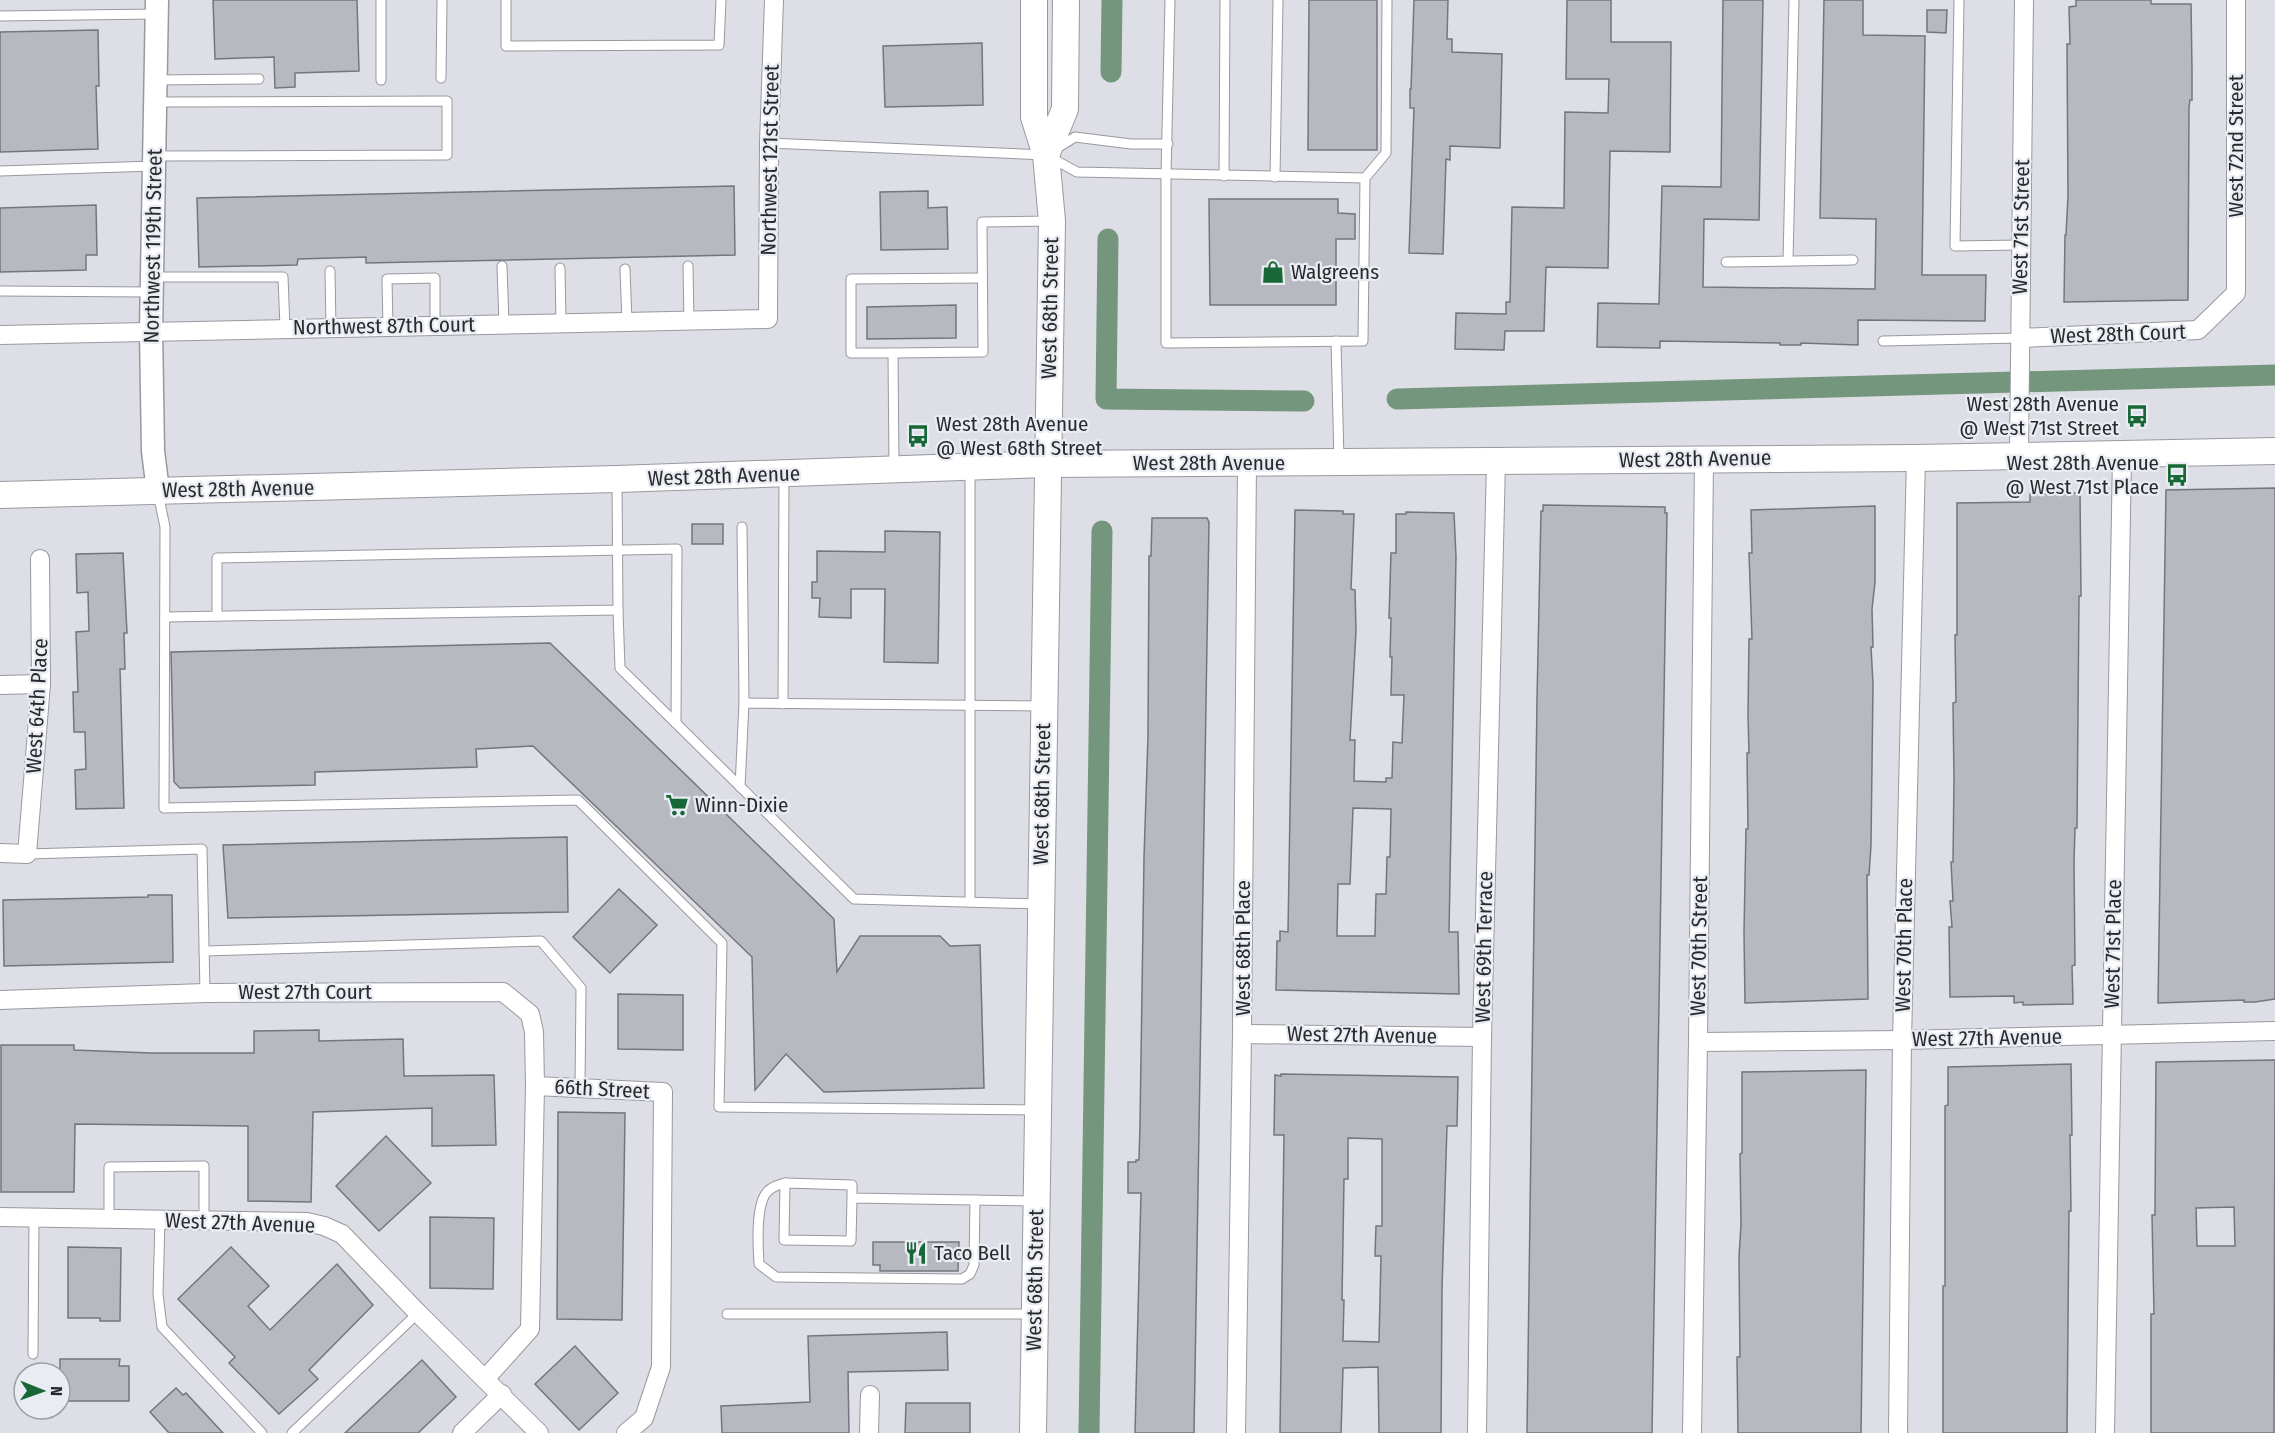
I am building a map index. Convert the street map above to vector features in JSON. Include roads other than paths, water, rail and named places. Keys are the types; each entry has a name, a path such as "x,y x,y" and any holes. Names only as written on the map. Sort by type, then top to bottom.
{"main road":[{"name":"West 68th Street","path":"1033,1433 1052,221 1046,155 1034,117 1034,0"},
{"name":"West 68th Street","path":"1046,155 1065,109 1066,0"},
{"name":"West 28th Avenue","path":"0,495 617,479 1047,464 1916,458 2275,451"}],"street":[{"name":"Northwest 121st Street","path":"768,320 769,143 774,0"},
{"name":"West 71st Street","path":"2019,455 2024,0"},
{"name":"West 72nd Street","path":"2236,0 2236,293"},
{"name":"Northwest 119th Street","path":"157,7 151,331 153,451 158,491"},
{"name":"West 28th Court","path":"2020,338 2198,330 2236,293"},
{"name":"Northwest 87th Court","path":"0,335 768,320"},
{"name":"West 71st Place","path":"2104,1433 2122,455"},
{"name":"West 70th Place","path":"1898,1433 1902,1040 1916,458"},
{"name":"West 70th Street","path":"1692,1433 1704,459"},
{"name":"West 69th Terrace","path":"1477,1433 1482,1037 1496,462"},
{"name":"West 68th Place","path":"1236,1433 1247,463"},
{"name":"West 64th Place","path":"27,854 41,684 40,559"},
{"path":"0,685 41,684"},
{"path":"0,853 27,854"},
{"name":"West 27th Court","path":"0,1000 205,993 503,992 530,1014 534,1032 535,1086"},
{"name":"West 27th Avenue","path":"1698,1042 2275,1032"},
{"name":"West 27th Avenue","path":"1242,1034 1482,1037"},
{"name":"66th Street","path":"486,1379 530,1329 535,1086 663,1092 661,1367 644,1418 626,1433"},
{"name":"West 27th Avenue","path":"0,1217 307,1222 324,1226 342,1234 539,1433"},
{"path":"462,1433 502,1394"},
{"path":"869,1433 870,1395"}],"lane":[{"path":"381,0 381,80"},
{"path":"441,78 442,0"},
{"path":"506,0 506,46 518,46 719,45 721,0"},
{"path":"1170,0 1166,174 1166,343 1363,341 1365,178 1386,153 1387,0"},
{"path":"1224,176 1225,0"},
{"path":"1275,177 1278,0"},
{"path":"1788,261 1794,0"},
{"path":"1959,0 1955,246 2021,245"},
{"path":"0,16 157,7"},
{"path":"156,91 259,79"},
{"path":"0,171 155,161 447,155 447,101 156,91"},
{"path":"1046,155 1076,137 1131,144 1168,144"},
{"path":"769,143 1046,155 1077,172 1365,178"},
{"path":"982,278 851,279 851,353 983,352 982,222 1052,221"},
{"path":"1726,262 1853,260"},
{"path":"502,266 504,324"},
{"path":"688,266 689,321"},
{"path":"560,268 561,323"},
{"path":"626,268 627,322"},
{"path":"330,271 331,328"},
{"path":"0,291 283,276 285,328"},
{"path":"388,327 387,279 399,278 435,278 435,326"},
{"path":"1883,340 2020,338"},
{"path":"1336,341 1339,462"},
{"path":"893,353 894,470"},
{"path":"970,467 970,902"},
{"path":"783,704 784,474"},
{"path":"617,479 620,668 854,899 1040,904"},
{"path":"158,491 165,527 164,808 578,800 722,943 719,1107 1038,1110"},
{"path":"740,787 744,703 742,527"},
{"path":"217,616 217,558 677,549 676,723"},
{"path":"165,617 618,610"},
{"path":"744,703 1043,706"},
{"path":"27,854 202,849 205,993"},
{"path":"204,951 541,941 581,988 580,1089"},
{"path":"109,1219 109,1167 204,1167 204,1221"},
{"path":"785,1184 784,1240 851,1241 852,1185 785,1184 776,1186 767,1192 760,1204 758,1249 759,1264 776,1276 962,1279 970,1274 974,1265 975,1200"},
{"path":"852,1198 1037,1201"},
{"path":"33,1354 34,1217"},
{"path":"160,1220 158,1294 162,1327 262,1433"},
{"path":"292,1433 418,1313"},
{"path":"728,1314 1035,1314"}],"waterway":[{"path":"1111,72 1112,0"},
{"path":"1108,239 1106,399 1304,401"},
{"path":"1397,399 2275,375"},
{"path":"1089,1433 1102,531"}],"place":[{"name":"Walgreens","path":"1273,272"},
{"name":"West 28th Avenue @ West 71st Street","path":"2137,416"},
{"name":"West 28th Avenue @ West 68th Street","path":"918,436"},
{"name":"West 28th Avenue @ West 71st Place","path":"2177,475"},
{"name":"Winn-Dixie","path":"677,805"},
{"name":"Taco Bell","path":"916,1253"}]}
